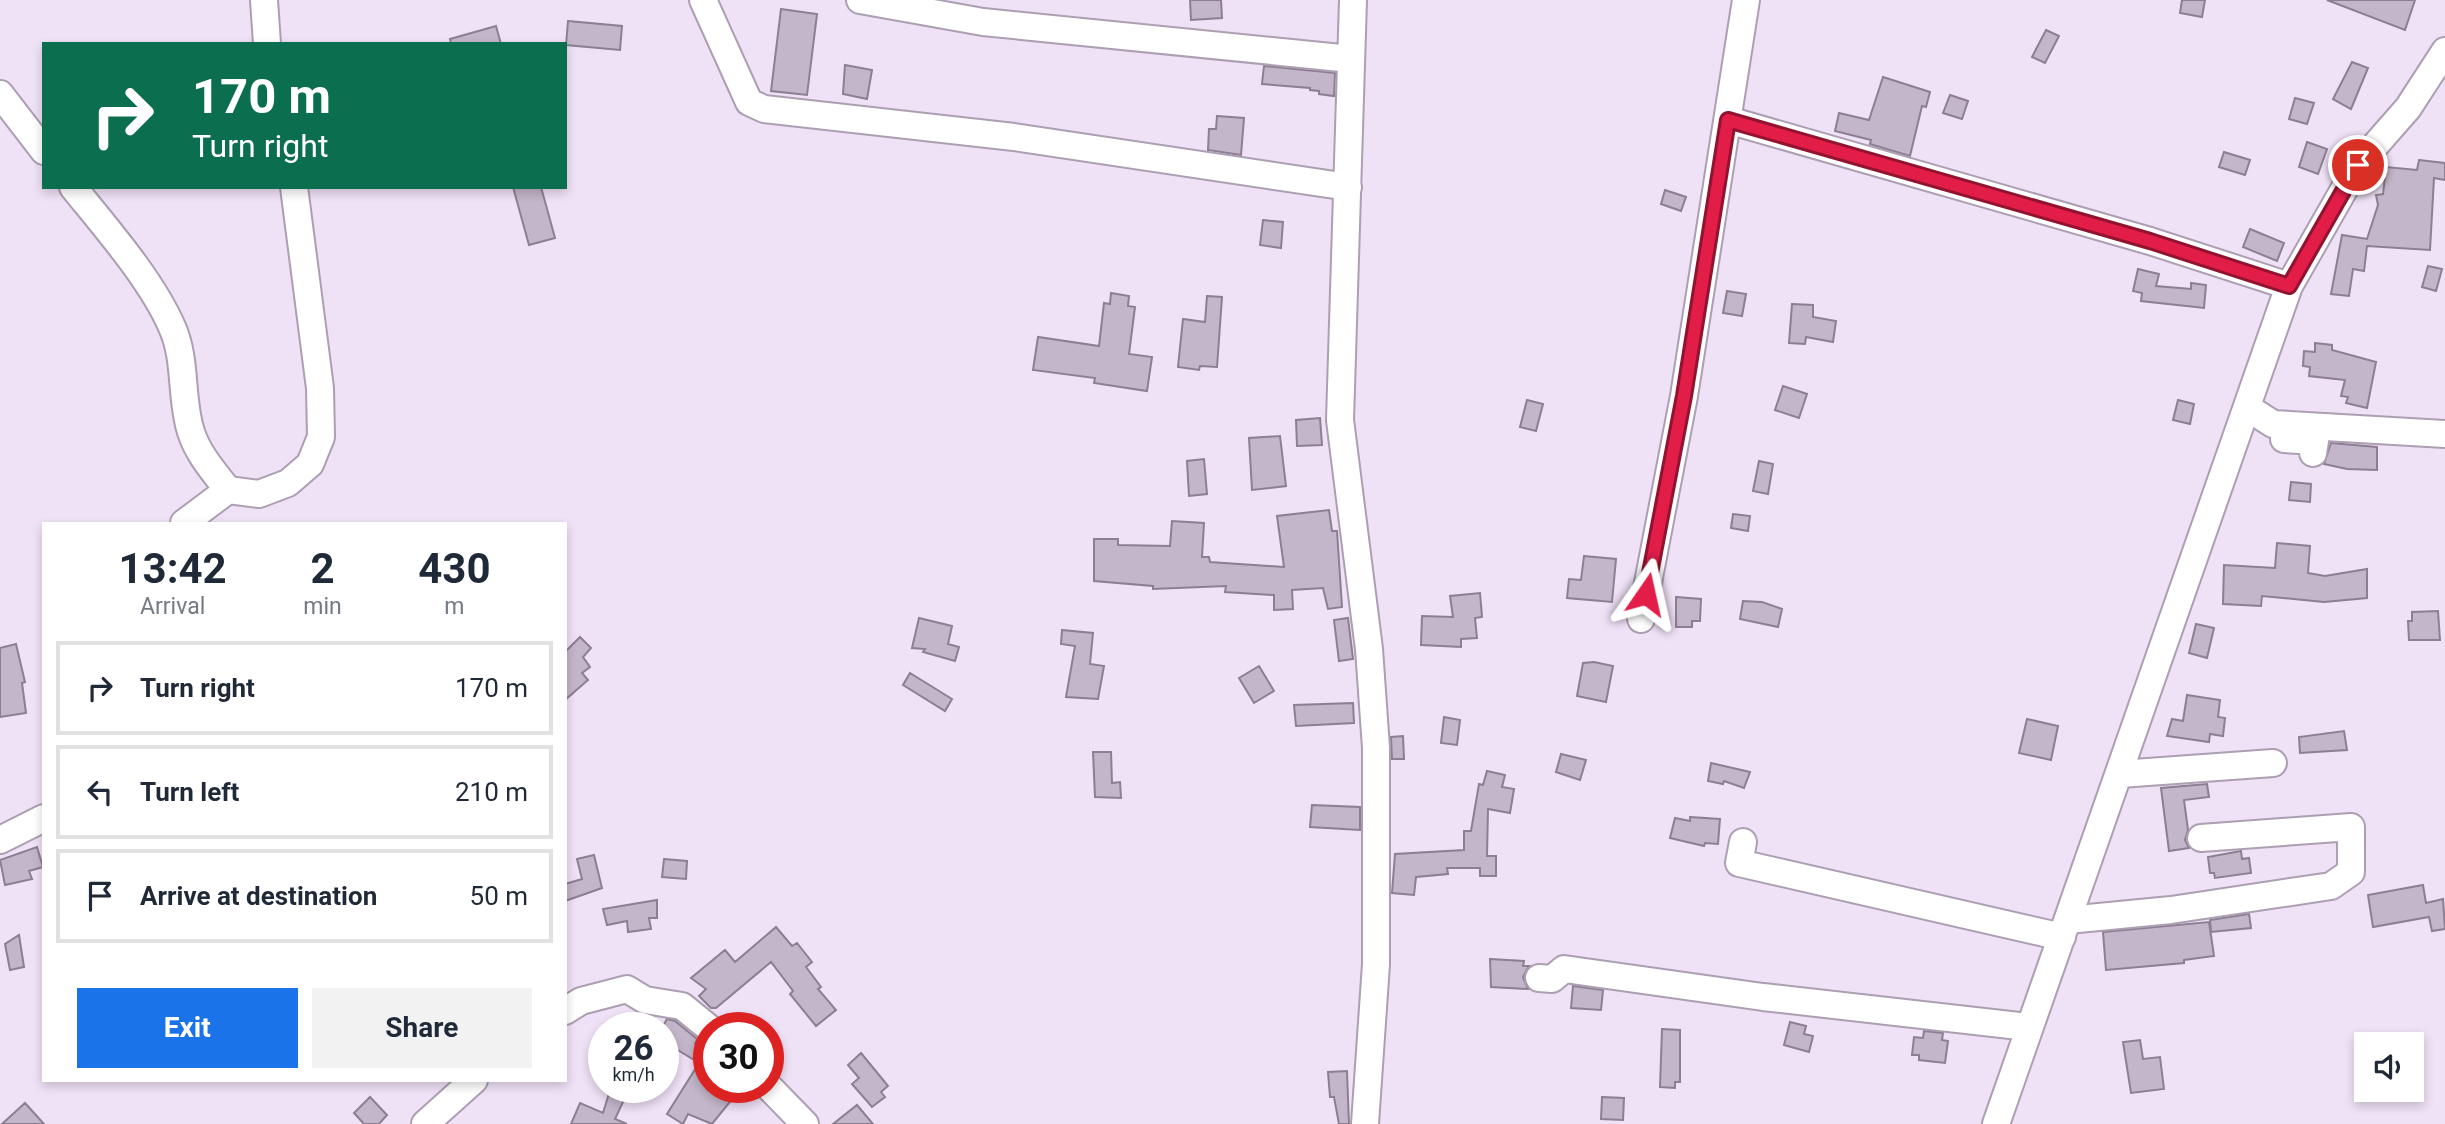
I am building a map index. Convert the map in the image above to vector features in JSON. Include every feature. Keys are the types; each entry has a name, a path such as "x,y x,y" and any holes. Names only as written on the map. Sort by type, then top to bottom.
{"street":[{"path":"264,0 267,42"},
{"path":"703,0 749,102 764,109 1014,137 1348,187"},
{"path":"860,0 983,22 1351,59"},
{"path":"1353,0 1340,420 1369,649 1376,748 1376,964 1365,1124"},
{"path":"1641,619 1684,396 1746,0"},
{"path":"1996,1124 2289,286 2358,165 2408,108 2445,51"},
{"path":"0,94 42,147"},
{"path":"1728,120 2150,241 2289,286"},
{"path":"75,189 123,250 172,327 184,373 191,431 204,459 228,490"},
{"path":"185,522 228,490 259,494 288,483 310,464 321,437 320,388 294,189"},
{"path":"2245,418 2273,424 2445,434"},
{"path":"2245,418 2272,438 2315,441 2313,453"},
{"path":"2120,774 2273,763"},
{"path":"0,841 42,819"},
{"path":"1743,842 1739,863 2065,928 2331,886 2351,872 2351,827 2201,838"},
{"path":"1539,978 1552,979 1563,969 2028,1027"},
{"path":"567,1010 581,1001 627,989 645,1000 682,1006 693,1015"},
{"path":"425,1124 472,1082"},
{"path":"784,1102 805,1124"}],"building":[{"path":"1190,0 1221,0 1222,18 1191,20"},
{"path":"2182,0 2205,0 2202,17 2180,13"},
{"path":"2327,0 2415,0 2405,30"},
{"path":"781,9 817,14 807,95 771,91"},
{"path":"568,21 622,26 620,50 567,45"},
{"path":"496,26 500,42 451,42 450,39"},
{"path":"2046,30 2059,36 2045,63 2032,57"},
{"path":"2352,62 2368,68 2351,109 2333,99"},
{"path":"845,65 872,70 867,99 843,94"},
{"path":"1264,66 1335,73 1334,96 1319,94 1319,91 1310,88 1262,84"},
{"path":"1883,77 1930,92 1926,107 1922,106 1910,156 1870,144 1871,140 1835,131 1839,113 1869,120"},
{"path":"1950,95 1968,101 1962,119 1943,113"},
{"path":"2295,98 2314,103 2307,124 2289,119"},
{"path":"1217,116 1244,118 1241,155 1208,150 1209,129 1216,129"},
{"path":"2307,142 2327,149 2318,174 2299,167"},
{"path":"2224,152 2250,160 2245,175 2219,167"},
{"path":"2419,160 2445,163 2445,180 2434,178 2430,250 2367,246 2364,271 2353,269 2349,296 2331,294 2342,235 2367,239 2378,205 2376,195 2383,194 2386,167 2417,170"},
{"path":"514,189 542,189 555,238 529,245"},
{"path":"1665,190 1686,197 1681,211 1661,204"},
{"path":"1263,220 1283,222 1281,248 1260,245"},
{"path":"2250,229 2284,243 2277,261 2243,247"},
{"path":"2428,266 2442,269 2436,291 2422,287"},
{"path":"2138,269 2159,274 2156,286 2191,289 2191,283 2206,285 2204,308 2141,301 2142,293 2133,291"},
{"path":"1727,291 1746,294 1742,316 1723,313"},
{"path":"1111,293 1129,296 1128,306 1135,307 1129,354 1152,357 1147,391 1094,383 1095,378 1033,370 1038,337 1099,346 1104,303 1110,304"},
{"path":"1207,296 1222,297 1217,367 1200,366 1199,370 1178,367 1183,319 1205,322"},
{"path":"1792,304 1813,305 1813,317 1836,321 1833,342 1806,337 1805,344 1789,343"},
{"path":"2315,343 2332,345 2332,350 2376,362 2367,408 2346,403 2348,397 2341,396 2345,380 2309,376 2310,367 2303,366 2304,351 2315,352"},
{"path":"1783,386 1807,394 1799,418 1775,410"},
{"path":"1527,400 1543,404 1536,431 1520,427"},
{"path":"2178,400 2194,404 2190,424 2173,420"},
{"path":"1320,418 1322,445 1297,446 1296,420"},
{"path":"1280,436 1286,486 1252,490 1249,438"},
{"path":"2331,443 2377,447 2377,470 2347,469 2324,464"},
{"path":"1204,459 1207,494 1189,496 1187,461"},
{"path":"1759,461 1773,464 1768,494 1753,491"},
{"path":"2291,482 2311,484 2310,502 2289,500"},
{"path":"1329,510 1332,531 1337,531 1342,607 1328,609 1323,588 1292,590 1293,609 1274,610 1274,595 1225,592 1226,586 1153,589 1153,586 1094,581 1094,539 1118,539 1118,545 1170,546 1172,521 1204,523 1202,557 1209,557 1210,562 1284,567 1277,516"},
{"path":"1733,514 1750,516 1748,531 1731,528"},
{"path":"2277,543 2310,546 2308,573 2325,576 2367,569 2367,598 2324,602 2262,596 2261,606 2223,604 2224,565 2275,568"},
{"path":"1584,556 1616,559 1612,602 1567,598 1569,579 1581,580"},
{"path":"1480,593 1482,617 1475,618 1477,638 1461,639 1461,647 1421,645 1422,616 1453,617 1450,596"},
{"path":"1676,597 1701,599 1700,621 1692,621 1692,627 1676,627"},
{"path":"1743,601 1762,602 1782,609 1778,627 1740,619"},
{"path":"2438,611 2440,640 2409,640 2408,621 2412,621 2412,612"},
{"path":"919,618 952,626 948,644 959,647 955,661 923,652 925,649 912,648"},
{"path":"1348,618 1353,659 1339,661 1334,620"},
{"path":"2196,624 2214,628 2207,658 2189,653"},
{"path":"1062,630 1093,633 1090,664 1104,666 1098,699 1066,697 1075,646 1061,644"},
{"path":"580,637 591,648 583,657 590,667 582,673 588,680 567,698 567,650"},
{"path":"16,644 25,682 22,683 26,713 0,717 0,648"},
{"path":"1583,663 1613,666 1606,702 1577,696"},
{"path":"1259,666 1274,691 1254,703 1239,678"},
{"path":"910,673 952,699 945,711 903,685"},
{"path":"2187,695 2220,700 2218,717 2225,718 2223,736 2210,734 2209,742 2167,736 2172,719 2183,721"},
{"path":"1353,703 1354,723 1296,726 1294,705"},
{"path":"1444,717 1460,720 1457,745 1441,743"},
{"path":"2027,719 2058,726 2051,760 2019,753"},
{"path":"2344,731 2347,750 2300,753 2299,737"},
{"path":"1403,736 1404,759 1392,759 1391,737"},
{"path":"1093,752 1111,752 1112,783 1120,782 1121,798 1095,797"},
{"path":"1561,754 1586,760 1580,780 1556,772"},
{"path":"1711,763 1750,772 1744,788 1724,781 1723,784 1708,781"},
{"path":"1487,771 1505,775 1502,787 1514,789 1510,813 1488,809 1487,856 1496,856 1496,876 1480,876 1480,868 1447,868 1448,874 1416,877 1414,895 1392,893 1395,854 1464,850 1464,831 1471,831 1479,784 1483,785"},
{"path":"2207,784 2209,797 2184,800 2188,830 2185,840 2189,848 2169,851 2161,788"},
{"path":"1312,805 1360,807 1360,830 1310,827"},
{"path":"1690,817 1720,819 1718,844 1705,843 1704,846 1670,838 1675,818 1690,821"},
{"path":"37,847 42,867 29,871 32,879 5,885 0,860"},
{"path":"2241,851 2242,859 2249,858 2251,873 2215,878 2214,873 2210,873 2208,857"},
{"path":"594,855 602,888 567,900 567,883 582,879 577,859"},
{"path":"664,859 687,861 686,879 662,877"},
{"path":"2423,885 2426,903 2443,899 2445,929 2432,931 2429,917 2373,927 2368,895"},
{"path":"657,900 657,918 649,918 651,929 628,932 627,921 607,925 603,909"},
{"path":"2249,914 2251,928 2211,932 2210,920"},
{"path":"2209,922 2214,956 2184,960 2184,963 2106,970 2103,932"},
{"path":"776,927 792,946 797,943 812,962 806,967 821,987 818,989 836,1010 816,1026 790,994 793,991 771,962 716,1008 711,1008 699,996 706,989 691,978 725,950 735,962"},
{"path":"19,935 24,967 10,970 5,944"},
{"path":"1490,959 1524,961 1523,966 1529,966 1523,977 1528,989 1491,987"},
{"path":"1573,986 1603,990 1601,1010 1571,1008"},
{"path":"1790,1022 1806,1026 1804,1034 1813,1036 1809,1052 1784,1045"},
{"path":"679,1024 693,1036 693,1059 679,1051"},
{"path":"1662,1029 1680,1030 1680,1082 1675,1082 1675,1088 1660,1087"},
{"path":"1924,1031 1943,1033 1942,1040 1948,1041 1945,1063 1919,1060 1919,1055 1912,1055 1914,1037 1923,1038"},
{"path":"2140,1040 2143,1059 2160,1057 2164,1089 2131,1093 2123,1042"},
{"path":"861,1053 888,1086 881,1092 885,1097 872,1107 852,1084 859,1078 848,1065"},
{"path":"1347,1071 1349,1124 1339,1124 1334,1097 1330,1097 1328,1072"},
{"path":"693,1073 693,1103 729,1103 712,1124 688,1114 683,1124 667,1114 674,1103 679,1103 679,1095"},
{"path":"370,1097 387,1115 379,1124 364,1124 354,1113"},
{"path":"1602,1097 1624,1098 1623,1120 1601,1119"},
{"path":"25,1103 44,1124 2,1124"},
{"path":"580,1103 603,1113 606,1103 622,1103 615,1119 627,1124 571,1124"},
{"path":"857,1105 873,1124 833,1124"}],"route":[{"path":"1646,594 1684,396 1728,120 2150,241 2289,286 2358,165"}]}
